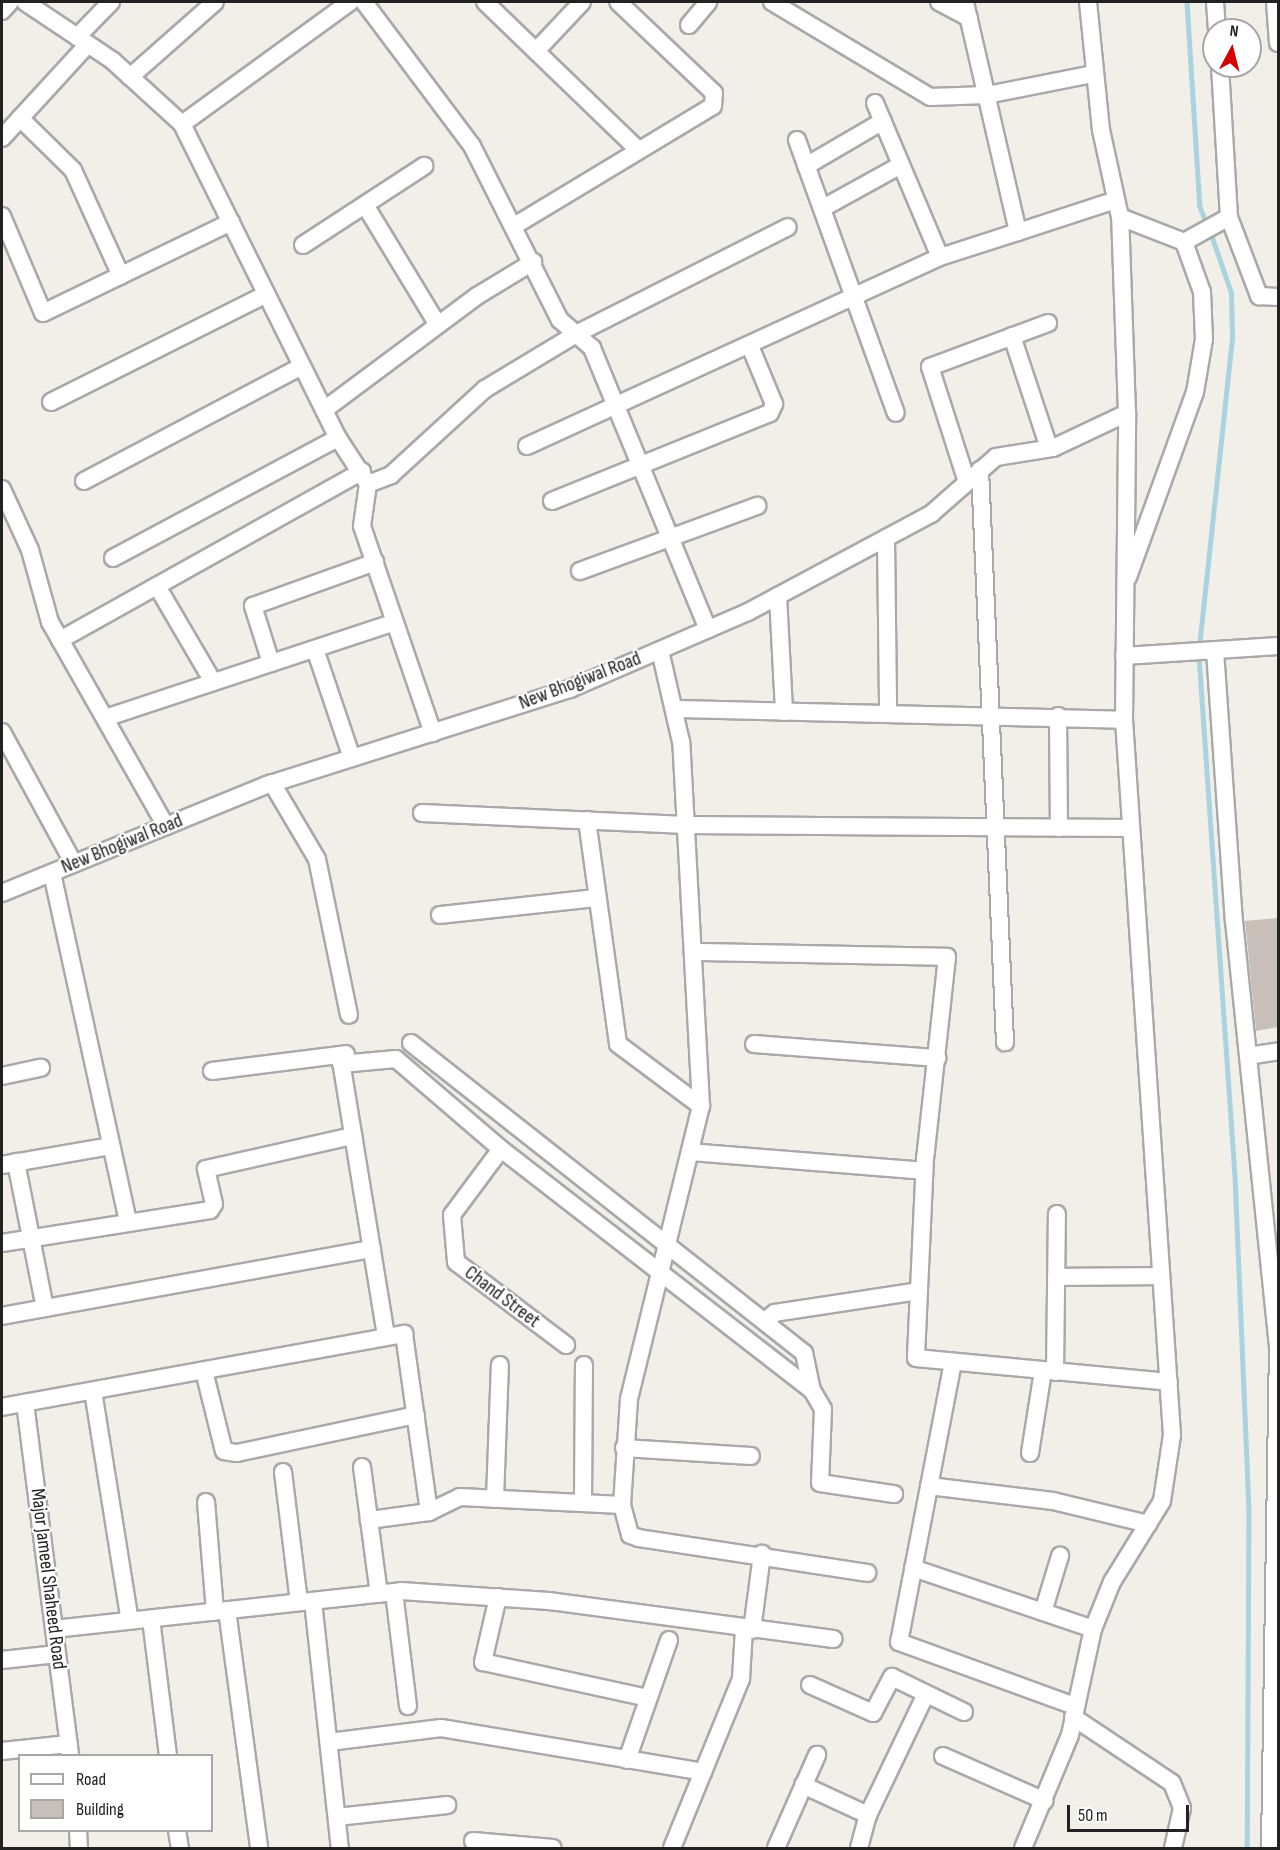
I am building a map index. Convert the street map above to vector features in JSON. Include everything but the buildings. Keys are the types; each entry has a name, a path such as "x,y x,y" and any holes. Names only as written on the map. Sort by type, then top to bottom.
{"street":[{"path":"2,11 10,2"},
{"path":"25,2 82,40 130,77 182,124 338,438 365,478 362,526 433,733"},
{"path":"2,138 111,2"},
{"path":"130,77 215,2"},
{"path":"182,124 350,2"},
{"path":"363,2 472,146 533,262 560,320 592,348 708,629"},
{"path":"485,2 637,149"},
{"path":"536,51 582,2"},
{"path":"514,225 715,100 618,2"},
{"path":"689,25 708,2"},
{"path":"772,2 930,97 987,95 1094,74"},
{"path":"939,2 967,10 1018,232"},
{"path":"1023,1848 1045,1801 1074,1711 1093,1629 1112,1582 1162,1501 1170,1468 1169,1382 1124,720 1127,413 1120,217 1094,74 1088,2"},
{"path":"1215,2 1216,18"},
{"path":"1275,2 1278,33"},
{"path":"1221,78 1229,217 1271,298"},
{"path":"875,103 940,257"},
{"path":"20,118 73,170 121,276"},
{"path":"807,166 883,121"},
{"path":"796,140 858,298 896,412"},
{"path":"823,208 901,165"},
{"path":"303,245 424,166"},
{"path":"527,446 858,298 940,257 1116,200"},
{"path":"365,204 438,325"},
{"path":"2,216 43,313 231,222"},
{"path":"1120,217 1184,242 1202,292 1204,339 1197,381 1126,583"},
{"path":"1184,242 1229,217"},
{"path":"60,640 157,586 365,478 391,475 485,389 576,333 788,227"},
{"path":"324,410 438,325 533,262"},
{"path":"51,402 267,294"},
{"path":"967,483 930,367 1048,323"},
{"path":"1012,336 1049,448"},
{"path":"552,501 774,409 750,346"},
{"path":"84,482 302,366"},
{"name":"New Bhogiwal Road","path":"2,891 52,873 272,783 570,689 778,596 931,514 996,457 1049,448 1127,413"},
{"path":"113,558 338,438"},
{"path":"980,470 994,715 1005,1042"},
{"path":"2,489 30,550 60,640 166,826"},
{"path":"580,571 670,536 757,506"},
{"path":"886,538 888,711"},
{"path":"271,663 253,606 375,562"},
{"path":"157,586 213,682"},
{"path":"778,596 784,712"},
{"path":"105,718 395,622"},
{"path":"1124,656 1278,646"},
{"path":"315,649 352,759"},
{"path":"660,650 677,709 697,952 701,1106 668,1248 628,1399 622,1505 630,1535 639,1538 762,1554 867,1573"},
{"path":"1205,650 1278,1344 1270,1848"},
{"path":"677,709 784,712 888,711 1124,720"},
{"path":"1058,716 1059,828"},
{"path":"2,732 74,864"},
{"path":"272,783 317,859 349,1015"},
{"path":"422,813 686,825 1130,828"},
{"path":"587,820 618,1044 701,1106"},
{"path":"52,873 128,1222"},
{"path":"440,915 597,898"},
{"path":"697,952 947,957 924,1171 916,1358 1169,1382"},
{"path":"411,1043 804,1353 812,1390 823,1409 820,1483 894,1494"},
{"path":"754,1044 937,1058"},
{"path":"1248,1056 1278,1051"},
{"path":"212,1071 342,1057 396,1059 501,1149 812,1390"},
{"path":"342,1057 386,1336"},
{"path":"2,1076 41,1068"},
{"path":"2,1243 214,1207 206,1168 353,1136"},
{"path":"45,1308 31,1238 9,1164 111,1146"},
{"name":"Chand Street","path":"501,1149 452,1215 456,1262 566,1345"},
{"path":"690,1152 924,1171"},
{"path":"1030,1453 1049,1372 1056,1277 1057,1214"},
{"path":"2,1316 372,1249"},
{"path":"1056,1277 1161,1276"},
{"path":"765,1321 775,1313 918,1291"},
{"path":"2,1407 386,1336 406,1338 429,1512"},
{"path":"770,1359 786,1339"},
{"path":"953,1362 899,1642 1074,1711 1172,1783 1182,1808 1173,1848"},
{"path":"495,1499 500,1365"},
{"path":"583,1503 584,1365"},
{"path":"204,1371 224,1451 237,1453 416,1415"},
{"path":"93,1391 129,1615"},
{"name":"Major Jameel Shaheed Road","path":"25,1403 70,1750"},
{"path":"624,1448 752,1456"},
{"path":"362,1467 369,1520 387,1593 408,1706"},
{"path":"283,1472 329,1742 340,1848"},
{"path":"929,1486 1053,1501 1148,1524"},
{"path":"369,1520 429,1512 460,1497 622,1505"},
{"path":"206,1502 259,1848"},
{"path":"672,1848 741,1679 762,1554"},
{"path":"1043,1612 1060,1556"},
{"path":"913,1568 1093,1629"},
{"path":"54,1629 387,1593 498,1597 833,1639"},
{"path":"498,1597 483,1662 648,1698"},
{"path":"151,1618 168,1754"},
{"path":"627,1760 669,1640"},
{"path":"2,1660 57,1654"},
{"path":"810,1685 873,1713 892,1677 964,1712"},
{"path":"859,1848 868,1815 926,1694"},
{"path":"329,1742 441,1728 703,1772"},
{"path":"2,1751 70,1750"},
{"path":"776,1848 817,1755"},
{"path":"943,1756 1045,1801"},
{"path":"803,1785 868,1815"},
{"path":"337,1817 447,1805"},
{"path":"78,1832 80,1848"},
{"path":"177,1832 180,1848"},
{"path":"473,1840 553,1848"}],"waterway":[{"path":"1187,2 1200,207 1207,224"},
{"path":"1199,647 1232,337 1231,293 1210,232"},
{"path":"1199,656 1235,1176 1249,1510 1247,1848"}]}
